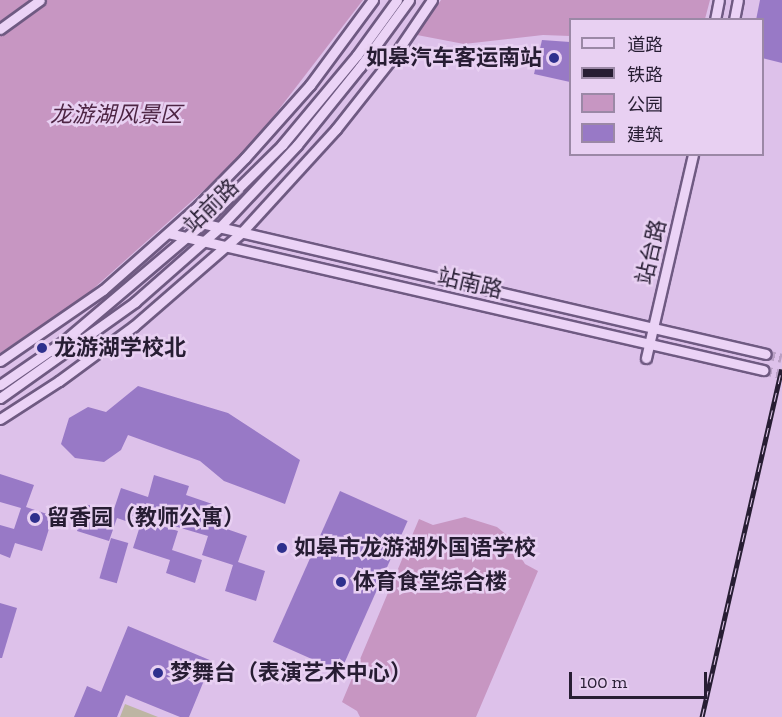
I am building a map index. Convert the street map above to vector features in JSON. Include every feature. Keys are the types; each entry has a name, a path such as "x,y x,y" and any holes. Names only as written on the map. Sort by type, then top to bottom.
{"street":[{"path":"0,29 40,0"},
{"path":"0,362 102,290 184,219 245,158 310,85 373,0"},
{"name":"站前路","path":"0,384 64,341 203,223 282,145 357,55 397,0"},
{"name":"站前路","path":"0,398 135,302 220,227 297,145 360,67 409,0"},
{"path":"0,419 59,381 134,326 242,232 336,129 396,53 432,0"},
{"path":"715,18 719,0"},
{"path":"734,18 738,0"},
{"name":"站台路","path":"646,358 693,156"},
{"name":"站南路","path":"184,219 766,354"},
{"name":"站南路","path":"168,233 763,370"}],"green space":[{"name":"龙游湖风景区","path":"0,0 363,0 250,147 229,168 84,297 0,353"},
{"path":"441,0 710,0 705,18 569,18 569,36 543,35 464,44 417,35"},
{"path":"465,517 497,527 508,536 525,564 538,571 476,717 360,717 357,711 342,702 419,519 433,525"}],"shaded area":[{"path":"125,704 158,717 120,717"}],"building":[{"path":"760,0 782,0 782,63 764,58 764,18 756,18"},
{"name":"如皋汽车客运南站","path":"542,40 569,42 569,82 534,74"},
{"path":"138,386 228,413 300,460 285,504 224,481 200,461 128,435 121,450 104,462 75,458 61,444 69,418 88,407 106,412"},
{"name":"留香园（教师公寓）","path":"0,474 34,485 26,507 53,516 42,551 15,543 10,558 0,554 0,525 14,529 21,508 0,502"},
{"path":"154,475 189,486 186,495 224,508 218,526 247,536 238,562 265,571 256,601 225,591 233,565 202,555 208,536 174,526 177,516 151,507 146,521 178,531 172,550 202,560 195,583 166,573 170,560 133,548 140,526 117,518 109,541 77,531 85,504 113,512 121,488 148,497"},
{"name":"体育食堂综合楼","path":"340,491 408,521 340,672 273,642"},
{"path":"111,538 128,543 117,583 99,578"},
{"path":"0,603 17,608 2,658 0,658"},
{"name":"梦舞台（表演艺术中心）","path":"128,626 212,661 189,717 180,717 126,695 117,717 74,717 87,686 101,692"}],"tunnel":[{"path":"766,354 782,358"},
{"path":"763,370 782,374"}],"railway":[{"path":"702,717 782,369"}],"place":[{"name":"如皋汽车客运南站","path":"554,58"},
{"name":"龙游湖学校北","path":"42,348"},
{"name":"留香园（教师公寓）","path":"35,518"},
{"name":"如皋市龙游湖外国语学校","path":"282,548"},
{"name":"体育食堂综合楼","path":"341,582"},
{"name":"梦舞台（表演艺术中心）","path":"158,673"}]}
